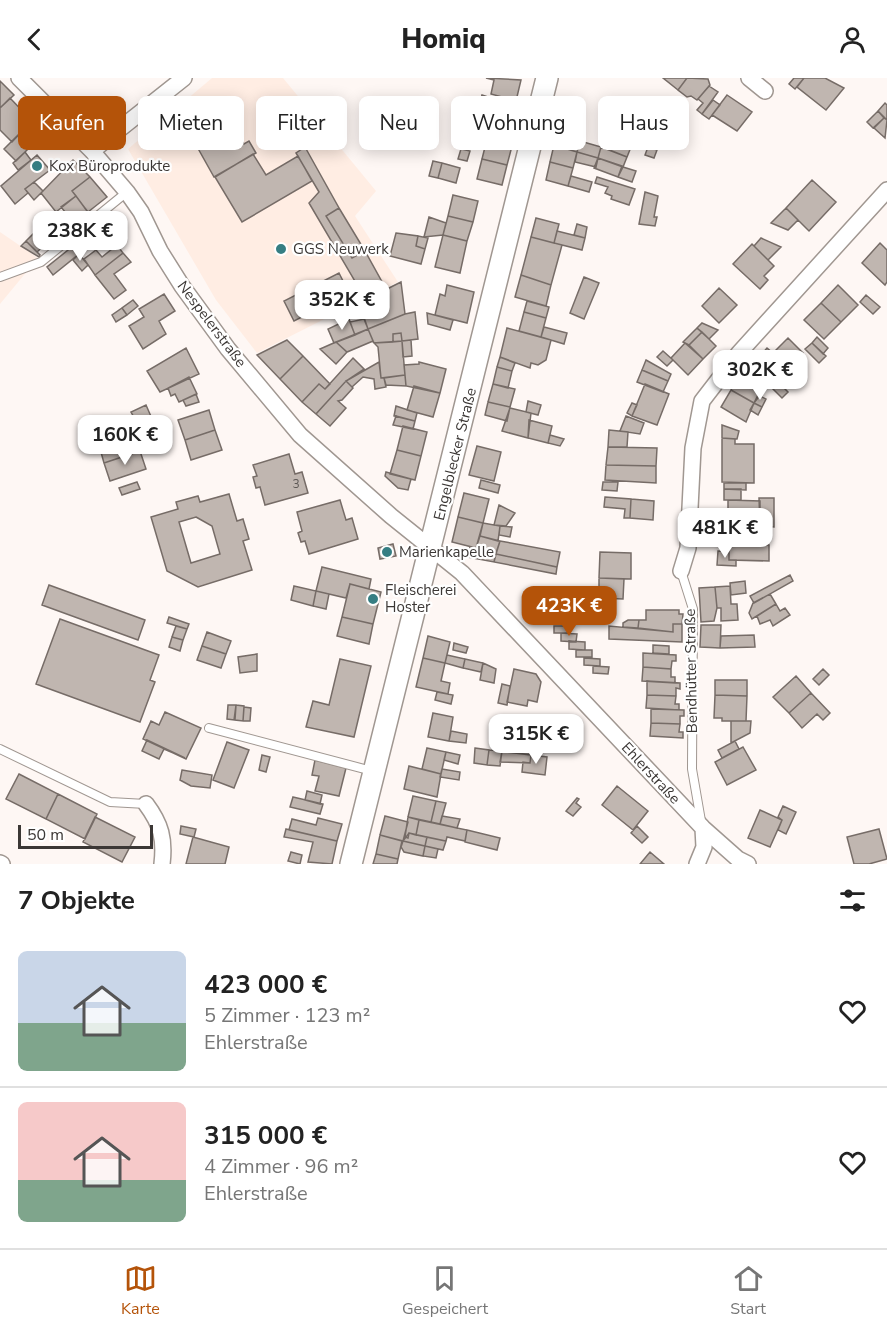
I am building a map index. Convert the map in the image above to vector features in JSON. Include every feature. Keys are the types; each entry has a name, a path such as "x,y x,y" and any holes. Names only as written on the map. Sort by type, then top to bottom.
{"street":[{"name":"Nespelerstraße","path":"19,78 93,151 127,192 141,212 160,251 182,286 228,349 300,435 391,516 432,548"},
{"path":"93,151 184,78"},
{"name":"Engelblecker Straße","path":"351,864 432,548 547,78"},
{"path":"749,78 765,91"},
{"name":"Bendhütter Straße","path":"681,571 688,548 693,448 702,401 739,353 887,190"},
{"name":"Ehlerstraße","path":"432,548 462,573 498,609 703,828 738,859 748,864"},
{"path":"146,804 158,820 164,842 162,864"},
{"name":"Bendhütter Straße","path":"697,864 704,847 703,828"}],"lane":[{"path":"0,277 41,262 127,192"},
{"name":"Bendhütter Straße","path":"681,571 693,609 692,769 703,828"},
{"path":"209,728 374,771"},
{"path":"0,749 110,802 146,804"}],"shaded area":[{"name":"GGS Neuwerk","path":"212,78 283,78 298,96 256,96 256,150 342,150 376,191 355,216 398,282 257,353 216,300 128,149 138,141 138,150 244,150 244,96 191,96"},
{"path":"0,232 38,258 0,304"}],"building":[{"path":"486,78 521,80 517,96 491,94 494,80"},
{"path":"663,78 687,78 678,90"},
{"path":"687,78 708,79 710,85 697,100 678,90"},
{"path":"794,78 804,78 795,89 789,84"},
{"path":"804,78 825,78 844,88 826,110 797,87"},
{"path":"0,81 14,95 0,108"},
{"path":"709,86 718,92 702,114 697,110 703,103 698,99"},
{"path":"727,95 752,112 737,131 712,115"},
{"path":"10,98 18,106 18,136 12,142 0,130 0,108"},
{"path":"713,100 720,105 709,119 702,114"},
{"path":"885,103 887,105 887,120 878,111"},
{"path":"878,111 884,118 873,128 867,122"},
{"path":"884,118 887,120 885,138 874,128"},
{"path":"18,135 18,150 27,150 16,161 4,149"},
{"path":"249,141 256,153 214,177 199,150 244,150 244,144"},
{"path":"586,143 598,146 598,150 600,150 598,158 577,152 578,150 586,150"},
{"path":"307,150 339,208 326,216 352,258 365,251 386,289 366,300 309,203 319,192 296,153"},
{"path":"461,150 470,151 467,161 458,159"},
{"path":"484,150 511,150 507,165 482,159"},
{"path":"553,150 577,152 573,168 550,162"},
{"path":"600,150 609,150 627,157 623,167 598,158"},
{"path":"610,150 630,150 627,157"},
{"path":"647,150 657,150 654,158 645,155"},
{"path":"25,152 31,160 18,170 13,163"},
{"path":"577,152 598,158 596,167 575,162"},
{"path":"253,154 266,175 298,156 312,181 242,222 215,177"},
{"path":"37,155 50,170 25,189 28,193 15,204 1,186"},
{"path":"598,158 622,166 618,177 594,168"},
{"path":"482,159 507,165 502,185 477,179"},
{"path":"73,160 90,177 72,191 76,196 56,212 41,193"},
{"path":"433,161 442,163 438,178 429,176"},
{"path":"550,162 573,168 568,186 546,180"},
{"path":"442,163 460,168 456,183 438,178"},
{"path":"623,167 636,171 632,182 618,177"},
{"path":"571,176 592,182 589,192 568,186"},
{"path":"90,177 107,197 88,212 72,191"},
{"path":"597,177 635,189 629,205 611,199 612,196 605,193 608,187 595,183"},
{"path":"812,180 836,202 809,231 786,208"},
{"path":"34,182 43,191 34,200 25,189"},
{"path":"645,192 658,196 654,217 657,217 655,226 639,224"},
{"path":"453,195 478,201 473,222 448,216"},
{"path":"76,196 87,211 74,223 61,207"},
{"path":"339,208 365,251 352,258 326,216"},
{"path":"786,208 798,220 788,230 771,223"},
{"path":"448,216 473,222 467,241 443,235"},
{"path":"429,217 446,223 443,235 424,237"},
{"path":"536,218 559,224 554,243 531,237"},
{"path":"577,224 587,227 585,238 574,235"},
{"path":"37,230 49,241 37,252 26,241"},
{"path":"557,231 585,238 582,250 554,243"},
{"path":"396,233 418,236 416,246 425,249 421,264 390,256"},
{"path":"443,235 467,241 460,273 435,267"},
{"path":"418,236 428,238 425,249 416,246"},
{"path":"531,237 562,245 551,285 521,275"},
{"path":"761,238 781,247 768,260 754,246"},
{"path":"26,241 40,255 39,257 21,246"},
{"path":"880,243 887,250 887,282 885,285 862,263"},
{"path":"752,244 774,266 764,276 768,280 760,289 733,264"},
{"path":"117,245 123,253 95,275 84,259 96,250 102,257"},
{"path":"73,246 79,254 53,275 47,267"},
{"path":"123,253 131,262 114,274 126,290 114,299 95,275"},
{"path":"79,254 88,265 82,271 73,260"},
{"path":"339,273 349,293 294,321 284,301"},
{"path":"521,275 551,285 546,306 515,297"},
{"path":"584,277 599,283 584,319 570,313"},
{"path":"401,282 405,314 368,329 359,303"},
{"path":"447,285 474,292 467,323 435,315 440,294 445,296"},
{"path":"838,285 858,305 841,322 821,303"},
{"path":"719,288 737,305 719,323 702,306"},
{"path":"164,294 175,311 159,321 166,334 143,349 129,326 144,317 139,309"},
{"path":"866,295 880,307 873,314 860,302"},
{"path":"133,300 138,306 127,315 122,308"},
{"path":"527,301 549,307 546,318 524,312"},
{"path":"821,303 841,322 824,339 804,320"},
{"path":"122,308 127,315 116,322 112,315"},
{"path":"415,312 418,339 402,341 401,333 393,334 393,342 374,343 368,329"},
{"path":"524,312 546,318 541,337 519,331"},
{"path":"427,313 453,320 450,330 428,324"},
{"path":"349,319 355,335 334,343 328,329"},
{"path":"364,319 368,329 355,335 350,322"},
{"path":"702,323 718,330 709,339 697,328"},
{"path":"544,327 567,333 564,344 541,337"},
{"path":"507,328 551,340 546,360 538,365 531,363 530,368 500,357"},
{"path":"697,328 702,332 689,345 683,342"},
{"path":"368,329 373,341 347,352 336,342"},
{"path":"702,332 716,346 703,359 689,345"},
{"path":"401,333 402,341 393,342 393,334"},
{"path":"817,337 828,348 823,354 812,343"},
{"path":"788,338 803,353 789,368 795,374 788,381 761,355 767,348 773,353"},
{"path":"287,340 303,356 280,379 257,355"},
{"path":"411,340 412,356 403,357 402,341"},
{"path":"402,341 405,375 381,378 378,347 374,343"},
{"path":"336,342 347,352 336,364 320,349"},
{"path":"685,343 703,359 688,375 671,358"},
{"path":"812,343 826,356 819,363 805,349"},
{"path":"186,348 199,374 160,392 147,371"},
{"path":"663,351 673,360 667,366 657,357"},
{"path":"303,356 330,384 325,389 319,384 302,402 280,379"},
{"path":"500,357 515,363 512,371 497,367"},
{"path":"353,358 364,369 346,381 316,414 302,402 319,384 325,389"},
{"path":"646,360 671,374 668,381 642,370"},
{"path":"766,360 779,372 773,378 761,366"},
{"path":"379,362 381,378 384,378 386,387 375,389 374,379 363,377 352,387 346,381"},
{"path":"419,362 446,369 440,393 406,386 404,365 419,364"},
{"path":"497,367 512,371 508,388 493,384"},
{"path":"642,370 668,381 663,392 637,382"},
{"path":"741,372 766,387 754,403 731,390"},
{"path":"405,375 406,386 386,385 384,378"},
{"path":"189,377 197,394 179,402 175,394 171,396 168,388"},
{"path":"774,378 788,392 782,398 768,384"},
{"path":"346,381 353,388 342,400 338,401 346,408 330,426 316,414"},
{"path":"493,384 515,389 510,407 488,402"},
{"path":"645,384 669,394 657,425 632,416"},
{"path":"414,386 440,393 433,417 407,410"},
{"path":"731,390 754,403 746,422 721,407"},
{"path":"196,394 199,402 186,406 183,400"},
{"path":"758,395 766,399 762,407 754,403"},
{"path":"528,401 541,405 538,415 526,412"},
{"path":"488,402 510,407 507,421 485,415"},
{"path":"632,403 637,405 632,416 627,413"},
{"path":"754,403 762,407 758,415 750,410"},
{"path":"146,405 153,421 139,426 131,412"},
{"path":"396,406 417,413 415,421 394,416"},
{"path":"510,408 531,413 528,438 502,431"},
{"path":"209,410 215,430 185,440 178,420"},
{"path":"396,416 415,421 413,429 393,425"},
{"path":"626,416 644,423 640,434 620,431"},
{"path":"529,420 552,426 548,443 528,438"},
{"path":"722,425 739,431 737,439 722,438"},
{"path":"403,426 427,432 421,456 397,450"},
{"path":"215,430 222,450 191,460 185,440"},
{"path":"609,430 628,432 627,447 608,447"},
{"path":"134,433 140,451 104,463 99,445"},
{"path":"550,435 564,439 560,446 548,443"},
{"path":"722,438 735,439 735,444 754,444 754,483 722,482"},
{"path":"477,446 501,452 494,481 469,475"},
{"path":"608,447 657,448 656,466 606,465"},
{"path":"397,450 421,456 415,480 390,474"},
{"path":"140,451 146,469 110,481 104,463"},
{"path":"289,454 295,474 302,472 308,493 265,505 260,487 256,488 253,477 257,476 253,465"},
{"path":"606,465 656,466 656,483 605,480"},
{"path":"386,472 411,479 408,490 398,488 385,476"},
{"path":"481,480 500,485 498,493 479,488"},
{"path":"137,482 140,489 122,495 119,488"},
{"path":"603,482 618,482 617,491 602,490"},
{"path":"724,483 746,483 746,490 724,489"},
{"path":"724,489 741,489 741,500 724,500"},
{"path":"464,493 489,499 483,523 458,517"},
{"path":"229,494 237,521 243,519 249,539 243,541 252,570 198,587 167,571 151,517 178,509 176,502 198,496 200,502","holes":["196,517 212,526 220,554 191,563 179,522"]},
{"path":"605,497 631,499 630,518 624,518 625,509 604,507"},
{"path":"759,498 774,498 774,527 760,526"},
{"path":"631,499 654,501 653,520 630,518"},
{"path":"340,500 346,520 352,518 358,539 309,554 305,541 301,542 298,533 302,531 297,512"},
{"path":"728,500 760,501 760,526 728,526"},
{"path":"499,505 515,513 506,526 494,525"},
{"path":"458,517 483,523 476,548 452,542"},
{"path":"483,523 500,526 498,541 480,536"},
{"path":"500,526 512,527 510,537 499,535"},
{"path":"723,526 741,526 741,536 723,535"},
{"path":"727,535 742,536 742,544 727,543"},
{"path":"480,536 500,541 496,553 476,548"},
{"path":"500,541 560,552 557,567 496,554"},
{"path":"729,543 769,545 769,561 729,560"},
{"name":"Marienkapelle","path":"393,544 396,556 380,559 378,548"},
{"path":"470,547 496,553 494,562 467,557"},
{"path":"718,551 729,552 729,560 736,560 736,566 717,565"},
{"path":"600,552 631,553 631,579 599,578"},
{"path":"496,554 557,567 556,574 494,562"},
{"path":"322,567 371,579 369,589 350,584 346,598 316,591"},
{"path":"790,575 793,581 754,603 750,596"},
{"path":"599,578 624,579 623,599 599,598"},
{"path":"745,581 746,593 731,595 730,583"},
{"path":"350,584 381,592 373,624 342,617"},
{"path":"49,585 145,620 138,640 42,605"},
{"path":"294,586 316,591 313,606 291,600"},
{"path":"730,586 731,604 737,604 738,620 721,621 721,608 717,608 715,587"},
{"path":"715,587 717,608 714,621 701,622 699,588"},
{"path":"316,591 329,594 326,609 313,606"},
{"path":"770,594 776,604 752,619 749,613 753,603"},
{"path":"776,604 780,611 785,608 790,615 773,626 770,620 760,624 757,616"},
{"path":"646,610 679,610 679,614 683,614 682,624 673,624 673,632 638,628 639,620 646,620"},
{"path":"547,614 562,615 562,623 546,621"},
{"path":"169,617 189,624 187,629 167,623"},
{"path":"342,617 373,624 369,644 337,636"},
{"path":"60,619 159,655 150,680 155,682 140,722 36,684"},
{"path":"628,620 639,620 638,628 623,627 623,623"},
{"path":"673,624 682,624 682,642 609,639 609,626 673,632"},
{"path":"701,625 721,625 720,648 700,647"},
{"path":"176,626 187,629 183,640 172,637"},
{"path":"554,626 569,626 569,633 554,633"},
{"path":"207,632 231,641 226,654 202,646"},
{"path":"561,633 577,634 576,642 561,641"},
{"path":"754,635 755,647 720,648 721,636"},
{"path":"428,636 450,642 445,663 423,658"},
{"path":"172,637 183,640 180,651 169,647"},
{"path":"569,641 585,642 585,650 569,649"},
{"path":"454,643 468,647 466,653 453,650"},
{"path":"653,645 669,646 669,654 653,653"},
{"path":"202,646 226,654 221,668 197,660"},
{"path":"576,650 592,650 592,657 576,657"},
{"path":"643,653 676,655 676,661 672,661 671,669 643,667"},
{"path":"257,654 257,671 240,673 238,657"},
{"path":"447,655 465,659 463,668 445,663"},
{"path":"423,658 445,663 441,681 450,683 448,694 416,687"},
{"path":"584,658 600,659 600,666 584,665"},
{"path":"340,659 371,666 354,737 306,727 313,701 329,705"},
{"path":"465,659 483,663 481,672 463,668"},
{"path":"483,663 496,669 494,683 480,680"},
{"path":"593,666 609,667 608,674 593,673"},
{"path":"643,667 671,669 671,677 675,677 675,683 642,681"},
{"path":"514,669 536,674 541,682 537,702 528,700 527,706 507,702"},
{"path":"823,669 829,675 819,685 813,679"},
{"path":"796,676 811,693 789,713 773,697"},
{"path":"715,680 747,680 747,696 715,695"},
{"path":"647,681 680,683 680,689 676,688 676,696 647,695"},
{"path":"502,684 510,686 507,705 498,703"},
{"path":"437,692 453,695 451,704 435,700"},
{"path":"811,693 830,713 823,720 817,714 802,728 789,713"},
{"path":"647,695 676,696 675,704 679,704 679,710 646,708"},
{"path":"715,695 747,696 746,721 722,721 722,718 714,718"},
{"path":"228,705 236,705 234,720 227,719"},
{"path":"236,705 244,706 243,721 235,720"},
{"path":"244,707 251,708 250,721 243,721"},
{"path":"651,709 684,710 684,716 680,716 680,724 651,723"},
{"path":"165,712 201,728 186,759 143,739 151,721 159,725"},
{"path":"433,713 453,717 449,741 428,737"},
{"path":"511,717 535,723 530,755 506,752"},
{"path":"731,721 751,721 750,733 731,743"},
{"path":"651,723 680,724 679,732 683,732 683,738 650,736"},
{"path":"451,731 467,734 466,743 449,741"},
{"path":"147,740 185,758 164,749 159,759 142,751"},
{"path":"735,741 739,749 722,758 718,750"},
{"path":"227,742 249,750 234,788 213,780"},
{"path":"743,747 756,770 727,785 715,762"},
{"path":"427,748 446,752 441,774 422,769"},
{"path":"475,748 489,750 487,765 474,763"},
{"path":"489,750 502,751 500,766 487,765"},
{"path":"502,751 531,755 530,763 500,762"},
{"path":"446,752 460,755 458,764 444,760"},
{"path":"262,755 270,757 266,772 259,770"},
{"path":"531,755 547,757 545,775 522,772 523,762 530,763"},
{"path":"315,760 346,768 339,796 315,791 319,776 312,775"},
{"path":"409,766 441,774 437,797 404,789"},
{"path":"442,769 460,772 459,780 440,777"},
{"path":"182,770 212,775 210,788 191,786 180,780"},
{"path":"19,774 58,794 46,819 6,799"},
{"path":"617,786 648,811 633,830 602,805"},
{"path":"307,791 322,795 320,804 305,800"},
{"path":"58,794 97,814 85,839 46,819"},
{"path":"413,796 436,801 431,822 408,817"},
{"path":"293,797 323,804 320,814 290,807"},
{"path":"577,798 579,799 576,803 581,807 573,816 566,811"},
{"path":"436,801 446,803 440,824 431,822"},
{"path":"783,806 796,812 786,834 778,830 782,820 778,817"},
{"path":"760,810 782,820 770,847 748,838"},
{"path":"385,816 408,822 403,841 380,835"},
{"path":"442,816 460,819 457,828 440,824"},
{"path":"95,817 135,837 122,862 83,842"},
{"path":"408,817 419,820 416,835 409,833 408,838 405,837"},
{"path":"318,818 342,824 337,841 289,830 292,819 316,825"},
{"path":"419,820 467,830 465,841 447,837 446,841 416,835"},
{"path":"181,826 196,829 194,837 180,834"},
{"path":"637,826 648,837 642,843 631,833"},
{"path":"286,829 337,841 332,864 308,862 313,842 284,837"},
{"path":"879,829 887,859 869,864 854,864 847,837"},
{"path":"467,830 500,838 497,850 465,842"},
{"path":"409,833 427,837 425,846 403,841"},
{"path":"380,835 402,841 398,859 376,854"},
{"path":"193,837 229,847 225,864 186,864"},
{"path":"427,837 446,841 443,850 425,846"},
{"path":"403,841 425,846 423,856 404,852 401,847"},
{"path":"425,846 438,849 436,858 423,856"},
{"path":"291,852 302,855 300,864 288,861"},
{"path":"650,852 664,864 640,864"},
{"path":"376,854 398,859 397,864 373,864"}],"place":[{"name":"Kox Büroprodukte","path":"37,166"},
{"name":"GGS Neuwerk","path":"281,249"},
{"name":"Marienkapelle","path":"387,552"},
{"name":"Fleischerei Hoster","path":"373,599"}]}
